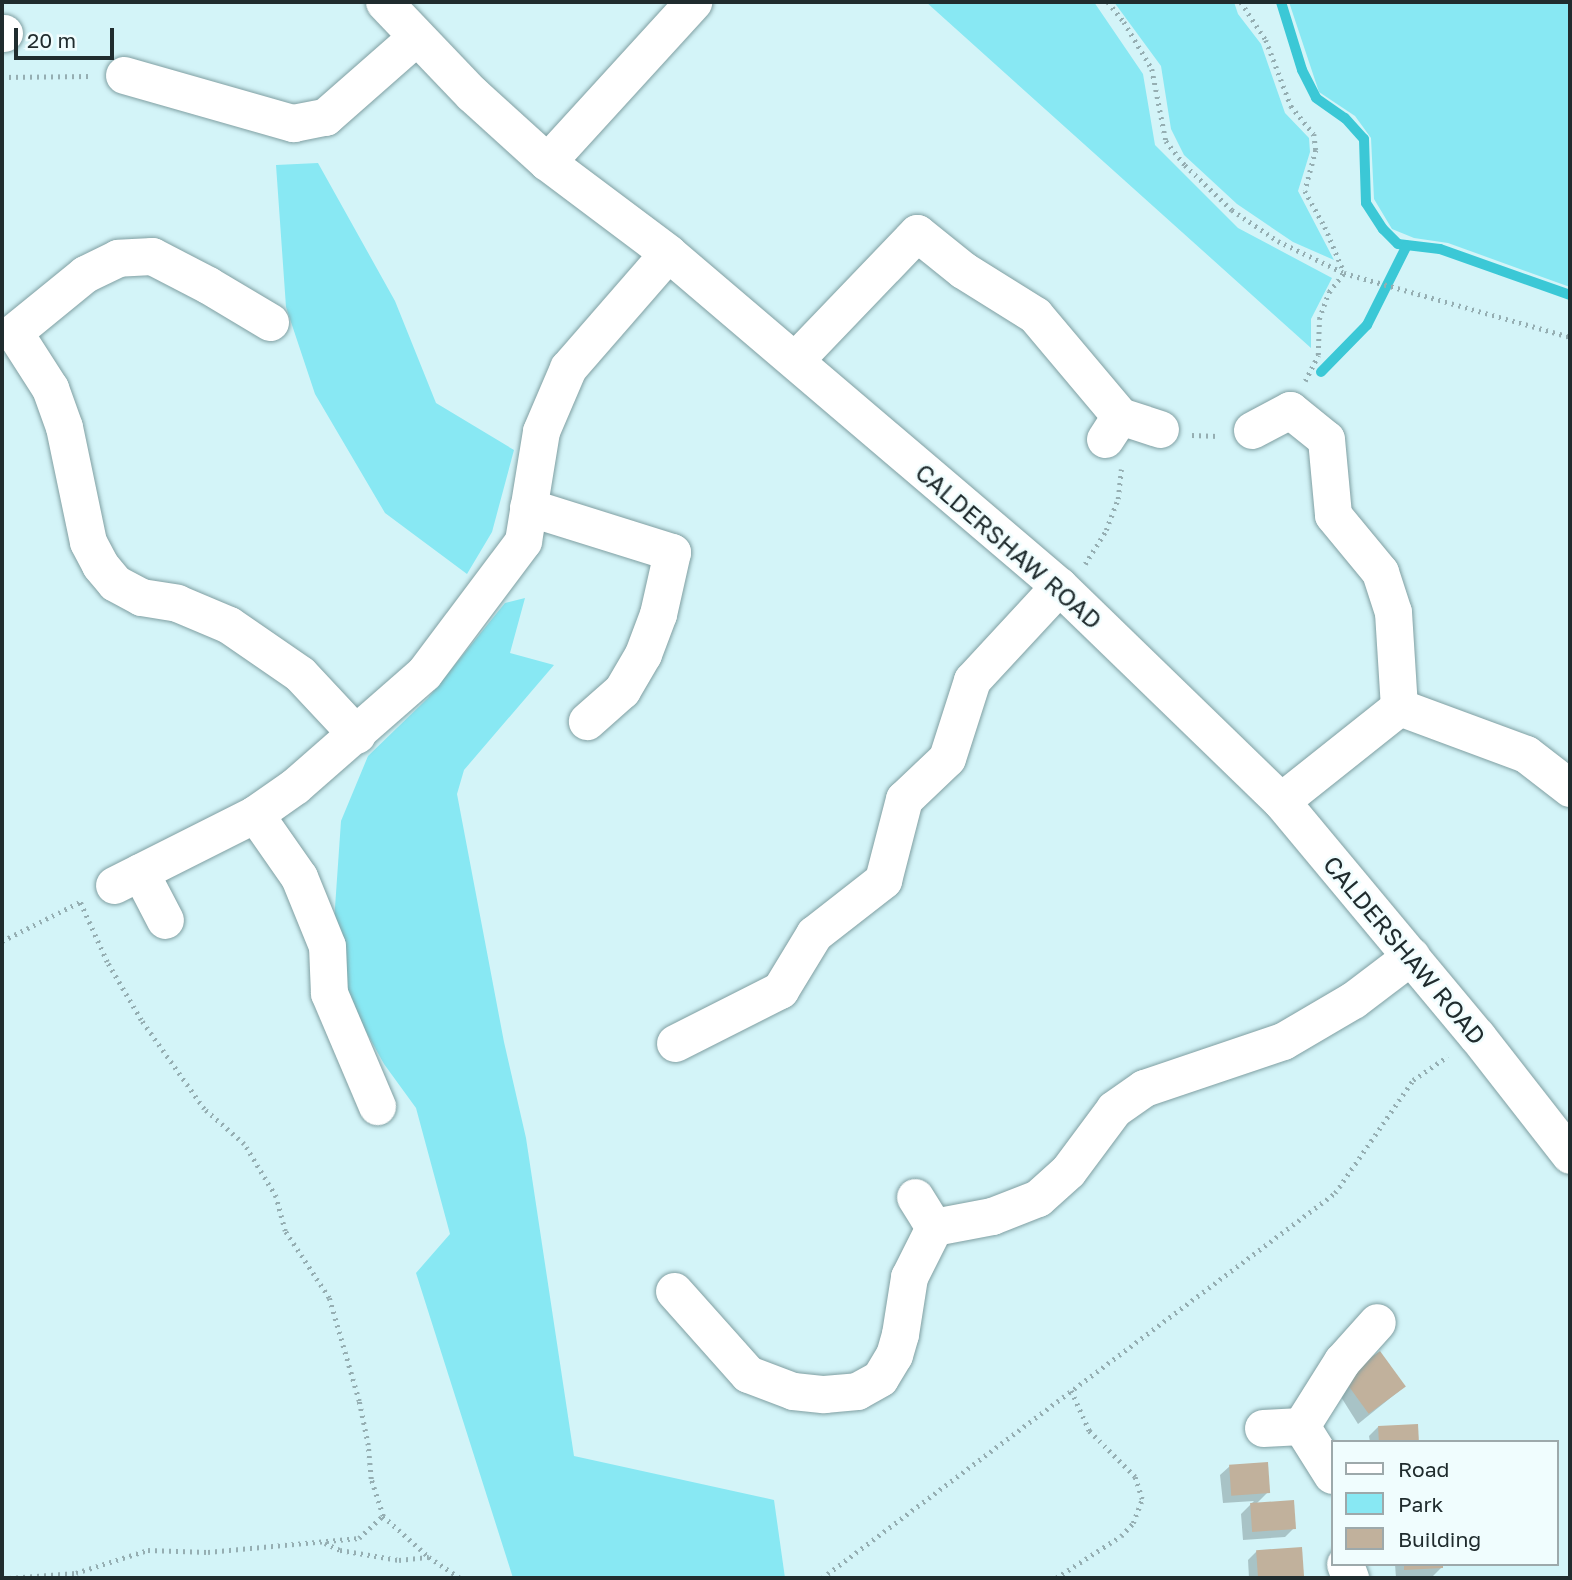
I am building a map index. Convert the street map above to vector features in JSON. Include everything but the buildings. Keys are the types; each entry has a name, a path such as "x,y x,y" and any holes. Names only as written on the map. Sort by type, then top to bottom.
{"street":[{"name":"CALDERSHAW ROAD","path":"384,2 472,94 547,162 668,253 1062,589 1281,801 1477,1036 1570,1155"},
{"path":"547,162 687,4"},
{"path":"124,75 293,123 325,117 416,37"},
{"path":"795,360 908,224 963,271 1035,315 1113,427 1160,429"},
{"path":"165,920 127,878 255,814 295,786 357,735 424,673 523,541 541,431 568,368 668,253"},
{"path":"270,322 236,284 152,256 118,258 85,274 8,326 50,388 64,427 88,542 100,565 115,583 141,597 177,603 229,625 300,674 357,735"},
{"path":"1252,430 1290,410 1326,439 1333,515 1380,572 1393,612 1399,707"},
{"path":"528,508 687,556 658,614 643,654 622,690 587,721"},
{"path":"675,1043 780,990 814,934 883,880 904,799 947,758 972,680 1062,589"},
{"path":"1399,707 1526,754 1570,788"},
{"path":"1281,801 1399,707"},
{"path":"255,814 303,888 327,946 329,992 377,1106"},
{"path":"674,1291 748,1374 793,1391 824,1394 857,1391 880,1378 894,1355 901,1334 909,1278 924,1212 992,1216 1038,1198 1068,1171 1114,1109 1144,1088 1283,1041 1353,1000 1411,956"},
{"path":"1301,1426 1342,1362 1377,1322"},
{"path":"1264,1428 1301,1426"},
{"path":"1301,1426 1330,1472"}],"path":[{"path":"1108,2 1124,22 1152,69 1166,141 1185,165 1232,210 1278,241 1345,272 1570,337"},
{"path":"1241,2 1266,40 1291,106 1314,134 1317,150 1305,191 1345,272"},
{"path":"2,77 124,75"},
{"path":"1290,410 1318,355 1319,319 1329,292 1345,272"},
{"path":"1062,589 1106,530 1118,499 1121,470 1113,427"},
{"path":"1160,429 1207,435 1252,430"},
{"path":"2,941 127,878"},
{"path":"80,902 107,962 141,1020 204,1109 244,1144 276,1198 285,1231 329,1298 359,1401 368,1445 371,1479 383,1516 429,1556 460,1578"},
{"path":"822,1578 1335,1193 1413,1080 1477,1036"},
{"path":"1056,1578 1121,1536 1133,1523 1142,1499 1135,1477 1088,1431 1071,1391"},
{"path":"9,1578 76,1573 148,1550 208,1552 359,1538 383,1516"},
{"path":"324,1542 340,1550 399,1560 429,1556"}],"green space":[{"path":"926,2 1094,2 1143,74 1155,145 1238,228 1332,278 1311,319 1311,348"},
{"path":"1114,2 1234,2 1238,14 1261,44 1285,113 1309,138 1310,152 1298,191 1334,260 1293,242 1237,204 1184,155 1171,129 1161,66"},
{"path":"1289,2 1562,2 1570,5 1570,287 1448,243 1414,238 1392,229 1374,199 1371,138 1355,116 1319,92"},
{"path":"318,163 395,301 436,403 514,450 492,532 467,574 385,513 315,394 286,307 276,165"},
{"path":"525,598 510,653 554,665 464,770 457,794 504,1042 526,1138 574,1456 774,1500 785,1578 513,1578 416,1273 450,1234 416,1108 384,1064 343,990 334,922 341,821 368,756 428,698 505,603"}],"waterway":[{"path":"1281,2 1302,70 1316,98 1345,118 1364,139 1366,203 1383,229 1398,244 1440,249 1570,295"},
{"path":"1321,372 1367,325 1407,245"}]}
